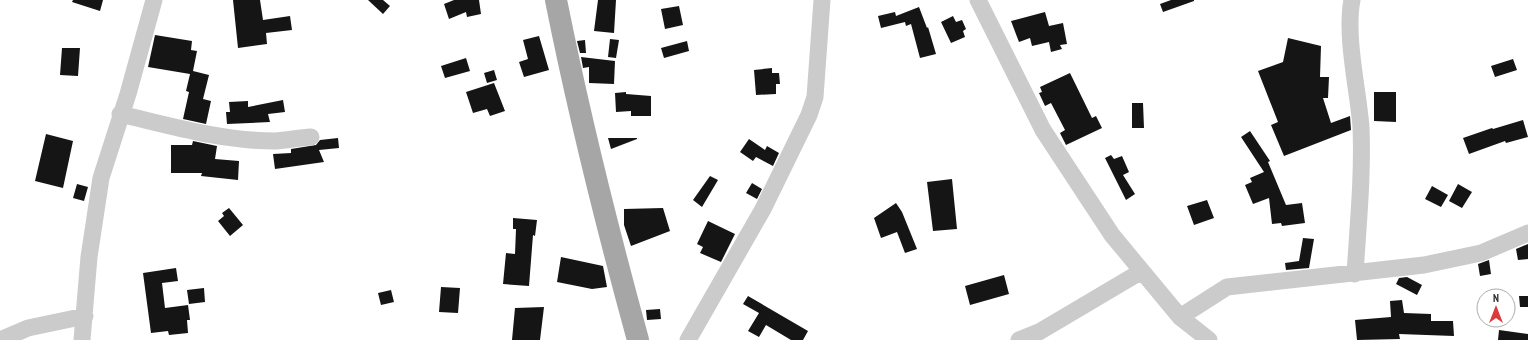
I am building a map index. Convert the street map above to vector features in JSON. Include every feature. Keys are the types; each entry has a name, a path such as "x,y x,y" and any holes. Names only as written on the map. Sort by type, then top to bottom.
{"main road":[{"path":"556,0 576,101 607,227 638,340"}],"street":[{"path":"82,340 89,257 101,178 120,114 128,94 154,0"},
{"path":"688,340 763,209 809,115 815,97 822,0"},
{"path":"978,0 1044,130 1112,235 1180,316 1210,340"},
{"path":"1352,0 1350,12 1362,145 1355,274"},
{"path":"120,114 211,135 276,141 311,137"},
{"path":"1180,316 1227,287 1355,274 1424,265 1481,253 1528,233"},
{"path":"1019,340 1052,324 1142,271"},
{"path":"0,340 28,328 85,316"}],"building":[{"path":"73,0 103,0 100,11 72,2"},
{"path":"233,0 260,0 263,20 290,16 292,30 266,33 267,44 238,48"},
{"path":"368,0 383,0 390,6 383,14"},
{"path":"454,0 479,0 481,14 467,17 466,12 449,19 444,4"},
{"path":"598,0 616,0 614,33 594,31"},
{"path":"1171,0 1194,1 1163,12 1160,4"},
{"path":"679,6 683,25 665,29 661,9"},
{"path":"919,7 927,28 928,27 936,54 920,58 911,24 906,26 905,22 881,28 878,16 895,12 896,16"},
{"path":"1045,12 1049,26 1063,23 1067,44 1060,45 1062,49 1051,52 1049,42 1032,46 1030,38 1019,42 1011,21"},
{"path":"953,16 956,22 962,20 966,29 963,31 965,37 951,43 941,22"},
{"path":"155,35 192,41 191,50 197,51 193,71 209,75 203,99 211,101 206,124 183,119 189,92 186,91 190,74 148,67"},
{"path":"539,36 549,70 524,77 519,62 528,59 523,40"},
{"path":"1288,38 1321,46 1320,77 1329,77 1328,98 1323,98 1331,123 1350,116 1351,130 1284,156 1271,125 1278,122 1258,71 1283,62"},
{"path":"610,39 619,40 616,58 608,57"},
{"path":"585,40 586,53 580,53 577,41"},
{"path":"687,41 689,51 664,58 661,48"},
{"path":"62,48 80,48 78,76 60,75"},
{"path":"581,57 615,61 614,84 589,83 589,67 583,68"},
{"path":"466,58 470,71 445,78 441,66"},
{"path":"1513,59 1517,70 1495,77 1491,66"},
{"path":"772,68 772,73 779,73 780,84 776,84 776,94 756,95 754,70"},
{"path":"494,70 497,80 487,83 484,73"},
{"path":"1070,73 1092,118 1096,116 1102,128 1066,145 1060,133 1065,130 1051,103 1045,106 1039,93 1042,92 1040,87"},
{"path":"494,83 505,111 490,116 487,109 473,113 466,92"},
{"path":"626,92 626,94 651,96 651,116 631,116 631,111 616,112 615,93"},
{"path":"1374,92 1396,92 1396,122 1374,121"},
{"path":"283,100 285,112 268,114 270,122 227,124 226,112 230,112 229,102 248,101 248,107"},
{"path":"1132,103 1143,103 1144,128 1132,128"},
{"path":"1523,120 1528,137 1506,143 1505,141 1469,154 1463,138 1492,128 1493,129"},
{"path":"1250,131 1270,161 1268,162 1286,205 1302,203 1305,223 1282,226 1281,223 1272,224 1269,198 1253,204 1245,185 1252,182 1250,178 1264,172 1241,137"},
{"path":"46,134 73,141 63,188 35,181"},
{"path":"338,138 339,148 319,150 324,162 275,169 273,154 291,153 291,149 316,145 320,140"},
{"path":"608,138 637,138 637,139 611,149"},
{"path":"749,139 765,150 767,146 779,153 773,166 756,157 753,161 740,152"},
{"path":"193,141 217,146 215,159 239,161 238,180 201,176 202,173 171,173 171,145 192,145"},
{"path":"1111,155 1114,159 1122,156 1129,172 1123,175 1135,194 1126,200 1105,158"},
{"path":"710,176 718,180 702,207 693,200"},
{"path":"952,179 957,229 933,231 927,182"},
{"path":"752,183 762,189 757,199 746,193"},
{"path":"77,184 88,187 84,201 73,198"},
{"path":"1458,184 1472,192 1462,208 1449,201"},
{"path":"1432,186 1448,195 1441,207 1425,199"},
{"path":"1207,200 1214,218 1194,225 1187,206"},
{"path":"896,203 902,212 917,249 905,253 897,232 881,238 874,218"},
{"path":"229,208 243,225 230,236 218,221 224,216 222,213"},
{"path":"663,208 670,231 631,246 624,225 624,209"},
{"path":"513,218 537,220 535,236 533,235 529,286 503,284 506,253 515,254 516,229 513,229"},
{"path":"708,221 735,234 721,262 700,253 703,247 697,244"},
{"path":"1303,238 1314,239 1309,268 1286,270 1285,263 1299,261"},
{"path":"1528,244 1528,259 1518,260 1516,249"},
{"path":"561,257 603,266 607,287 592,289 557,282"},
{"path":"1489,260 1491,274 1480,276 1478,264"},
{"path":"176,268 178,281 162,283 165,308 188,305 190,320 187,320 188,333 169,335 168,331 151,333 143,273"},
{"path":"1004,275 1009,294 970,305 965,286"},
{"path":"1407,277 1422,285 1417,295 1396,284 1399,278"},
{"path":"441,287 460,288 458,313 439,312"},
{"path":"204,288 205,302 189,304 187,290"},
{"path":"391,290 394,302 381,305 378,293"},
{"path":"748,296 808,331 803,340 791,340 766,325 759,337 748,331 759,313 743,304"},
{"path":"1519,296 1528,296 1528,307 1520,307"},
{"path":"1402,300 1404,313 1431,314 1431,321 1453,321 1454,336 1399,334 1400,339 1357,340 1355,320 1391,317 1390,301"},
{"path":"544,307 540,340 512,340 515,308"},
{"path":"660,309 661,319 647,320 646,310"},
{"path":"1499,330 1528,334 1528,340 1498,340"}]}
